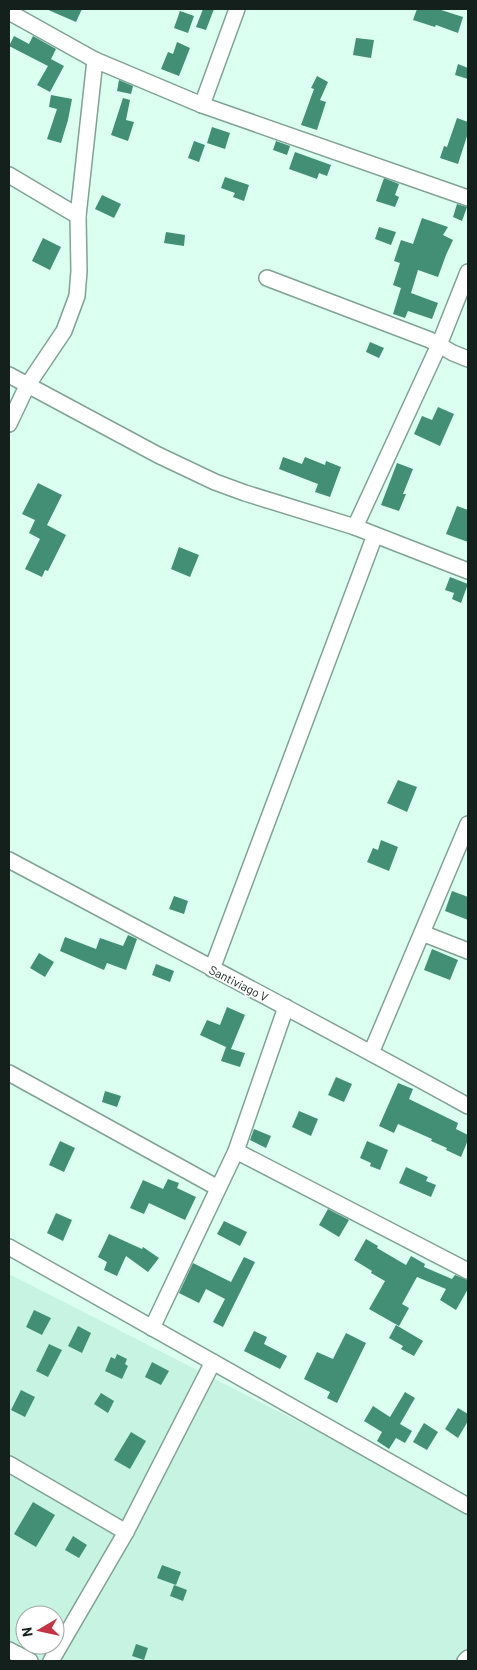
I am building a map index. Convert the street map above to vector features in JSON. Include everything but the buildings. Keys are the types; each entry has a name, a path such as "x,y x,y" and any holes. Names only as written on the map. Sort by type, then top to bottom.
{"street":[{"path":"202,105 237,9"},
{"path":"9,12 95,60 202,105 468,198"},
{"path":"9,424 27,386 64,331 77,296 79,271 78,216 95,60"},
{"path":"9,175 78,216"},
{"path":"355,527 439,345 468,272"},
{"path":"267,278 430,340 468,359"},
{"path":"9,375 158,455 215,482 355,527 468,572"},
{"path":"212,969 375,535"},
{"path":"371,1053 468,824"},
{"name":"Santiviago V","path":"9,860 468,1106"},
{"path":"422,933 468,951"},
{"path":"152,1328 236,1151 286,1007"},
{"path":"9,1073 218,1188"},
{"path":"236,1151 468,1271"},
{"path":"9,1247 468,1506"},
{"path":"51,1661 126,1532 213,1362"},
{"path":"9,1464 126,1532"},
{"path":"9,1650 30,1661"},
{"path":"465,1661 468,1658"}],"shaded area":[{"path":"9,1274 468,1508 468,1661 9,1661"}]}
